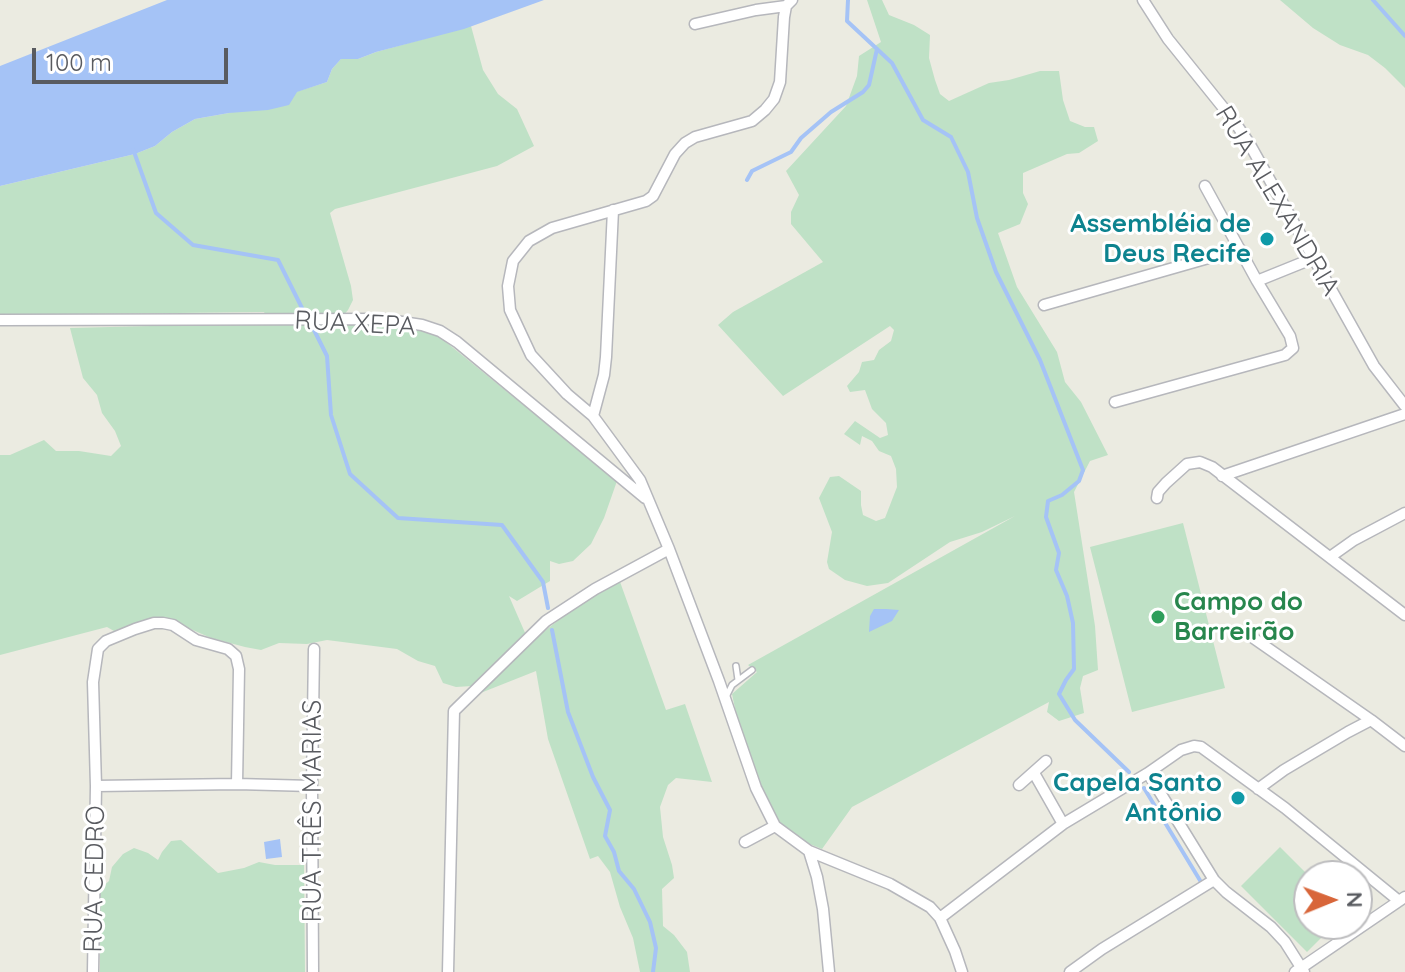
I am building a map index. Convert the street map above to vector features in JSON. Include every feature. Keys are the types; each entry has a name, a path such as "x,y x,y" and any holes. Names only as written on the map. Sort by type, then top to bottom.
{"street":[{"name":"RUA ALEXANDRIA","path":"1143,0 1168,39 1234,121 1374,366 1405,406"},
{"path":"695,24 789,3 780,82 774,99 752,121 695,137 685,143 675,154 653,196 646,201 552,228 529,241 513,261 508,286 510,310 531,355 567,394 593,416 640,480 669,549 756,788 775,826 809,851 901,889 930,907 940,918 962,972"},
{"path":"1115,402 1285,355 1293,348 1290,336 1205,186"},
{"path":"593,416 606,357 613,210"},
{"path":"1044,305 1240,249"},
{"path":"1257,281 1314,258"},
{"name":"RUA XEPA","path":"0,320 382,319 422,325 440,331 457,342 649,501"},
{"path":"1222,476 1405,414"},
{"path":"1157,498 1158,492 1187,464 1200,462 1212,467 1405,615"},
{"path":"1330,557 1354,540 1405,513"},
{"path":"448,972 454,711 546,621 595,589 669,549"},
{"name":"RUA CEDRO","path":"93,972 96,786 93,682 98,649 106,641 154,623 173,625 196,640 228,649 236,656 239,669 237,784 96,786"},
{"path":"1249,635 1405,746"},
{"name":"RUA TRÊS MARIAS","path":"313,972 314,649"},
{"path":"1258,789 1284,770 1371,720"},
{"path":"940,918 1063,824 1181,750 1194,746 1201,747 1285,808 1402,899 1300,970 1285,942 1271,927 1214,880 1148,773"},
{"path":"1019,785 1046,761"},
{"path":"1034,773 1063,824"},
{"path":"237,784 312,786"},
{"path":"745,842 775,826"},
{"path":"809,851 823,909 829,972"},
{"path":"1070,972 1214,880"}],"lane":[{"path":"736,666 738,680"},
{"path":"725,700 738,680 752,670"}],"green space":[{"path":"867,0 882,0 889,15 930,35 929,58 935,80 940,94 949,101 989,83 1040,71 1059,71 1070,121 1094,127 1098,141 1079,153 1067,154 1023,173 1023,193 1028,204 1020,224 998,233 1017,287 1057,352 1065,382 1081,402 1108,455 1090,461 1074,492 1095,626 1098,670 1083,676 1080,688 1084,713 1059,721 1047,712 1049,702 852,807 822,849 802,841 774,818 757,782 732,694 757,672 748,665 1015,516 982,532 950,542 888,583 867,586 845,580 829,569 827,562 832,532 819,498 830,477 839,476 861,491 863,515 876,521 885,518 897,487 896,469 891,456 879,451 872,441 862,436 860,445 844,434 855,421 880,438 888,435 886,423 872,409 865,390 850,392 847,386 859,372 862,362 874,360 879,350 891,341 894,330 890,326 783,396 718,325 733,312 823,262 791,224 791,212 799,195 786,171 846,106 857,76 859,56 881,42"},
{"path":"1280,0 1405,0 1405,88 1368,55 1340,45 1313,28"},
{"path":"471,26 483,70 498,94 517,109 534,146 497,166 335,209 330,213 353,300 342,317 318,317 323,325 406,327 421,329 441,338 617,481 591,544 573,561 559,564 550,561 550,581 517,601 509,596 526,635 472,686 456,687 443,683 435,666 397,649 327,640 307,644 279,643 261,650 211,638 170,620 154,619 114,631 107,627 0,655 0,455 10,455 44,440 56,451 111,456 121,446 102,413 97,395 83,378 70,328 270,323 264,312 0,315 0,186 135,154 155,146 195,119 229,113 327,82 332,69 341,59 358,59"},
{"name":"Campo do Barreirão","path":"1183,523 1225,688 1132,712 1090,547"},
{"path":"619,579 666,710 685,704 712,782 676,778 668,785 660,807 663,837 674,878 662,889 663,926 687,952 690,972 640,972 633,938 610,872 598,856 590,859 548,739 536,671 478,694 533,640"},
{"path":"181,840 218,873 259,862 304,865 305,972 100,972 100,889 109,881 112,867 123,854 134,848 158,860 171,841"},
{"path":"1280,847 1293,860 1293,938 1241,886"},
{"path":"1295,940 1319,940 1307,952"}],"water":[{"path":"167,0 544,0 464,29 358,59 341,59 332,69 327,82 297,92 289,105 195,119 155,146 135,154 0,186 0,66"},
{"path":"874,609 899,610 892,621 869,632 870,616"},
{"path":"280,839 282,857 266,859 264,842"}],"waterway":[{"path":"848,0 847,21 892,63 923,120 951,137 968,172 977,218 996,272 1040,360 1083,470 1079,481 1062,495 1048,501 1046,517 1059,553 1056,570 1067,596 1073,623 1074,669 1059,694 1075,720 1129,772"},
{"path":"1373,0 1405,36"},
{"path":"747,180 752,171 791,152 801,138 831,112 863,92 869,85 877,49"},
{"path":"133,149 156,213 193,245 278,260 303,310"},
{"path":"314,330 327,356 331,415 350,474 398,518 502,525 543,582 548,608"},
{"path":"552,630 568,712 593,777 610,810 605,836 614,852 619,871 634,889 650,922 656,948 653,972"},
{"path":"1144,788 1201,882"}],"place":[{"name":"Assembléia de Deus Recife","path":"1267,239"},
{"name":"Campo do Barreirão","path":"1158,617"},
{"name":"Capela Santo Antônio","path":"1238,798"}]}
